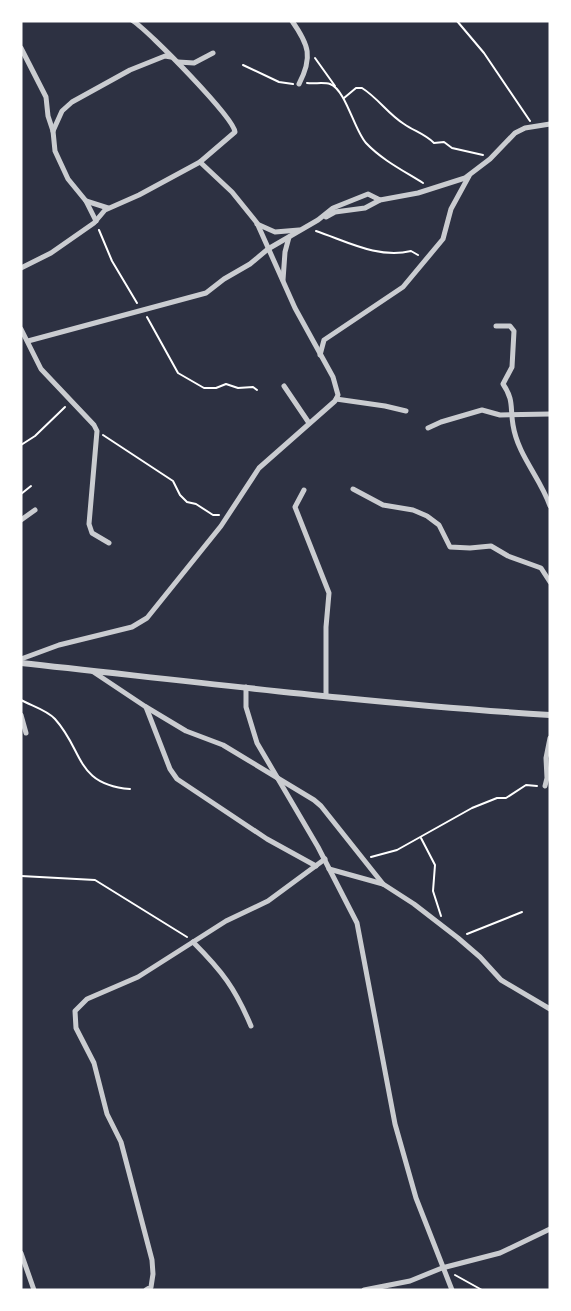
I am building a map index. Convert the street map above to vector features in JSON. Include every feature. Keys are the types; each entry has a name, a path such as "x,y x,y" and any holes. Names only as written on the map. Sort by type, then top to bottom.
{"street":[{"path":"21,268 51,253 96,221 109,208 140,195 200,162 232,136 235,127 178,62 133,21"},
{"path":"292,21 306,46 307,66 299,84"},
{"path":"21,48 46,97 55,151 68,179 86,201 96,221"},
{"path":"178,62 194,63 213,53"},
{"path":"53,131 62,111 72,102 130,70 165,56 172,57"},
{"path":"320,355 324,340 403,287 426,261 443,239 452,209 470,176 515,133 550,124"},
{"path":"21,659 59,645 132,627 140,623 163,600 229,515 259,468 336,399 337,388 295,308 257,223 232,192 200,162"},
{"path":"318,220 335,212 365,208 380,200 431,189 470,176"},
{"path":"28,341 206,293 224,278 250,264 268,249 304,230 333,208 368,194 380,200"},
{"path":"86,201 109,208"},
{"path":"257,223 275,232 304,230"},
{"path":"283,281 285,252 289,237"},
{"path":"496,326 510,326 515,336 511,358 512,367 503,384 511,396 512,414 520,452 542,488 550,506"},
{"path":"21,329 41,369 94,425 97,431 95,472 89,524 92,533 109,543"},
{"path":"284,386 309,423"},
{"path":"336,399 385,406 406,412"},
{"path":"428,428 441,422 482,410 494,414 550,414"},
{"path":"304,490 295,507 329,593 326,627 326,696"},
{"path":"353,490 383,505 414,510 427,516 439,525 450,546 491,546 508,556 541,568 550,582"},
{"path":"21,520 35,510"},
{"path":"21,663 465,710 550,715"},
{"path":"91,671 186,731 223,745 321,806 383,884 458,938 480,957 501,980 550,1009"},
{"path":"246,687 246,707 257,743 325,859 357,923 395,1124 416,1198 452,1290"},
{"path":"146,707 173,776 267,839 316,866"},
{"path":"21,715 26,733"},
{"path":"545,786 547,778 546,758 550,738"},
{"path":"151,1289 152,1260 125,1154 107,1114 94,1063 79,1035 74,1016 81,1002 138,977 231,918 268,901 295,879 325,859"},
{"path":"329,869 383,884"},
{"path":"193,942 218,967 239,997 251,1026"},
{"path":"364,1290 410,1281 442,1268 500,1252 550,1229"},
{"path":"21,1253 34,1290"}],"path":[{"path":"457,21 484,53 534,127"},
{"path":"306,46 343,98 349,114 369,146 431,189"},
{"path":"243,65 279,82 329,84 343,98"},
{"path":"343,98 356,88 362,88 378,99 403,124 421,132 434,143 444,142 452,148 491,157"},
{"path":"96,221 112,261 129,293 144,311 178,373 204,388 216,388 226,384 238,388 253,387 256,390"},
{"path":"304,230 318,231 333,239 375,251 397,254 412,251 426,261"},
{"path":"21,445 35,436 71,402"},
{"path":"97,431 173,481 180,495 187,502 201,506 213,515 229,515"},
{"path":"21,494 31,486"},
{"path":"21,700 54,718 63,729 86,771 109,786 130,789"},
{"path":"363,860 389,854 420,838 451,818 492,800 506,798 526,785 545,786"},
{"path":"420,838 435,865 433,892 441,914 442,925"},
{"path":"21,876 95,880 193,942"},
{"path":"458,938 522,912"},
{"path":"442,1268 482,1290"}]}
